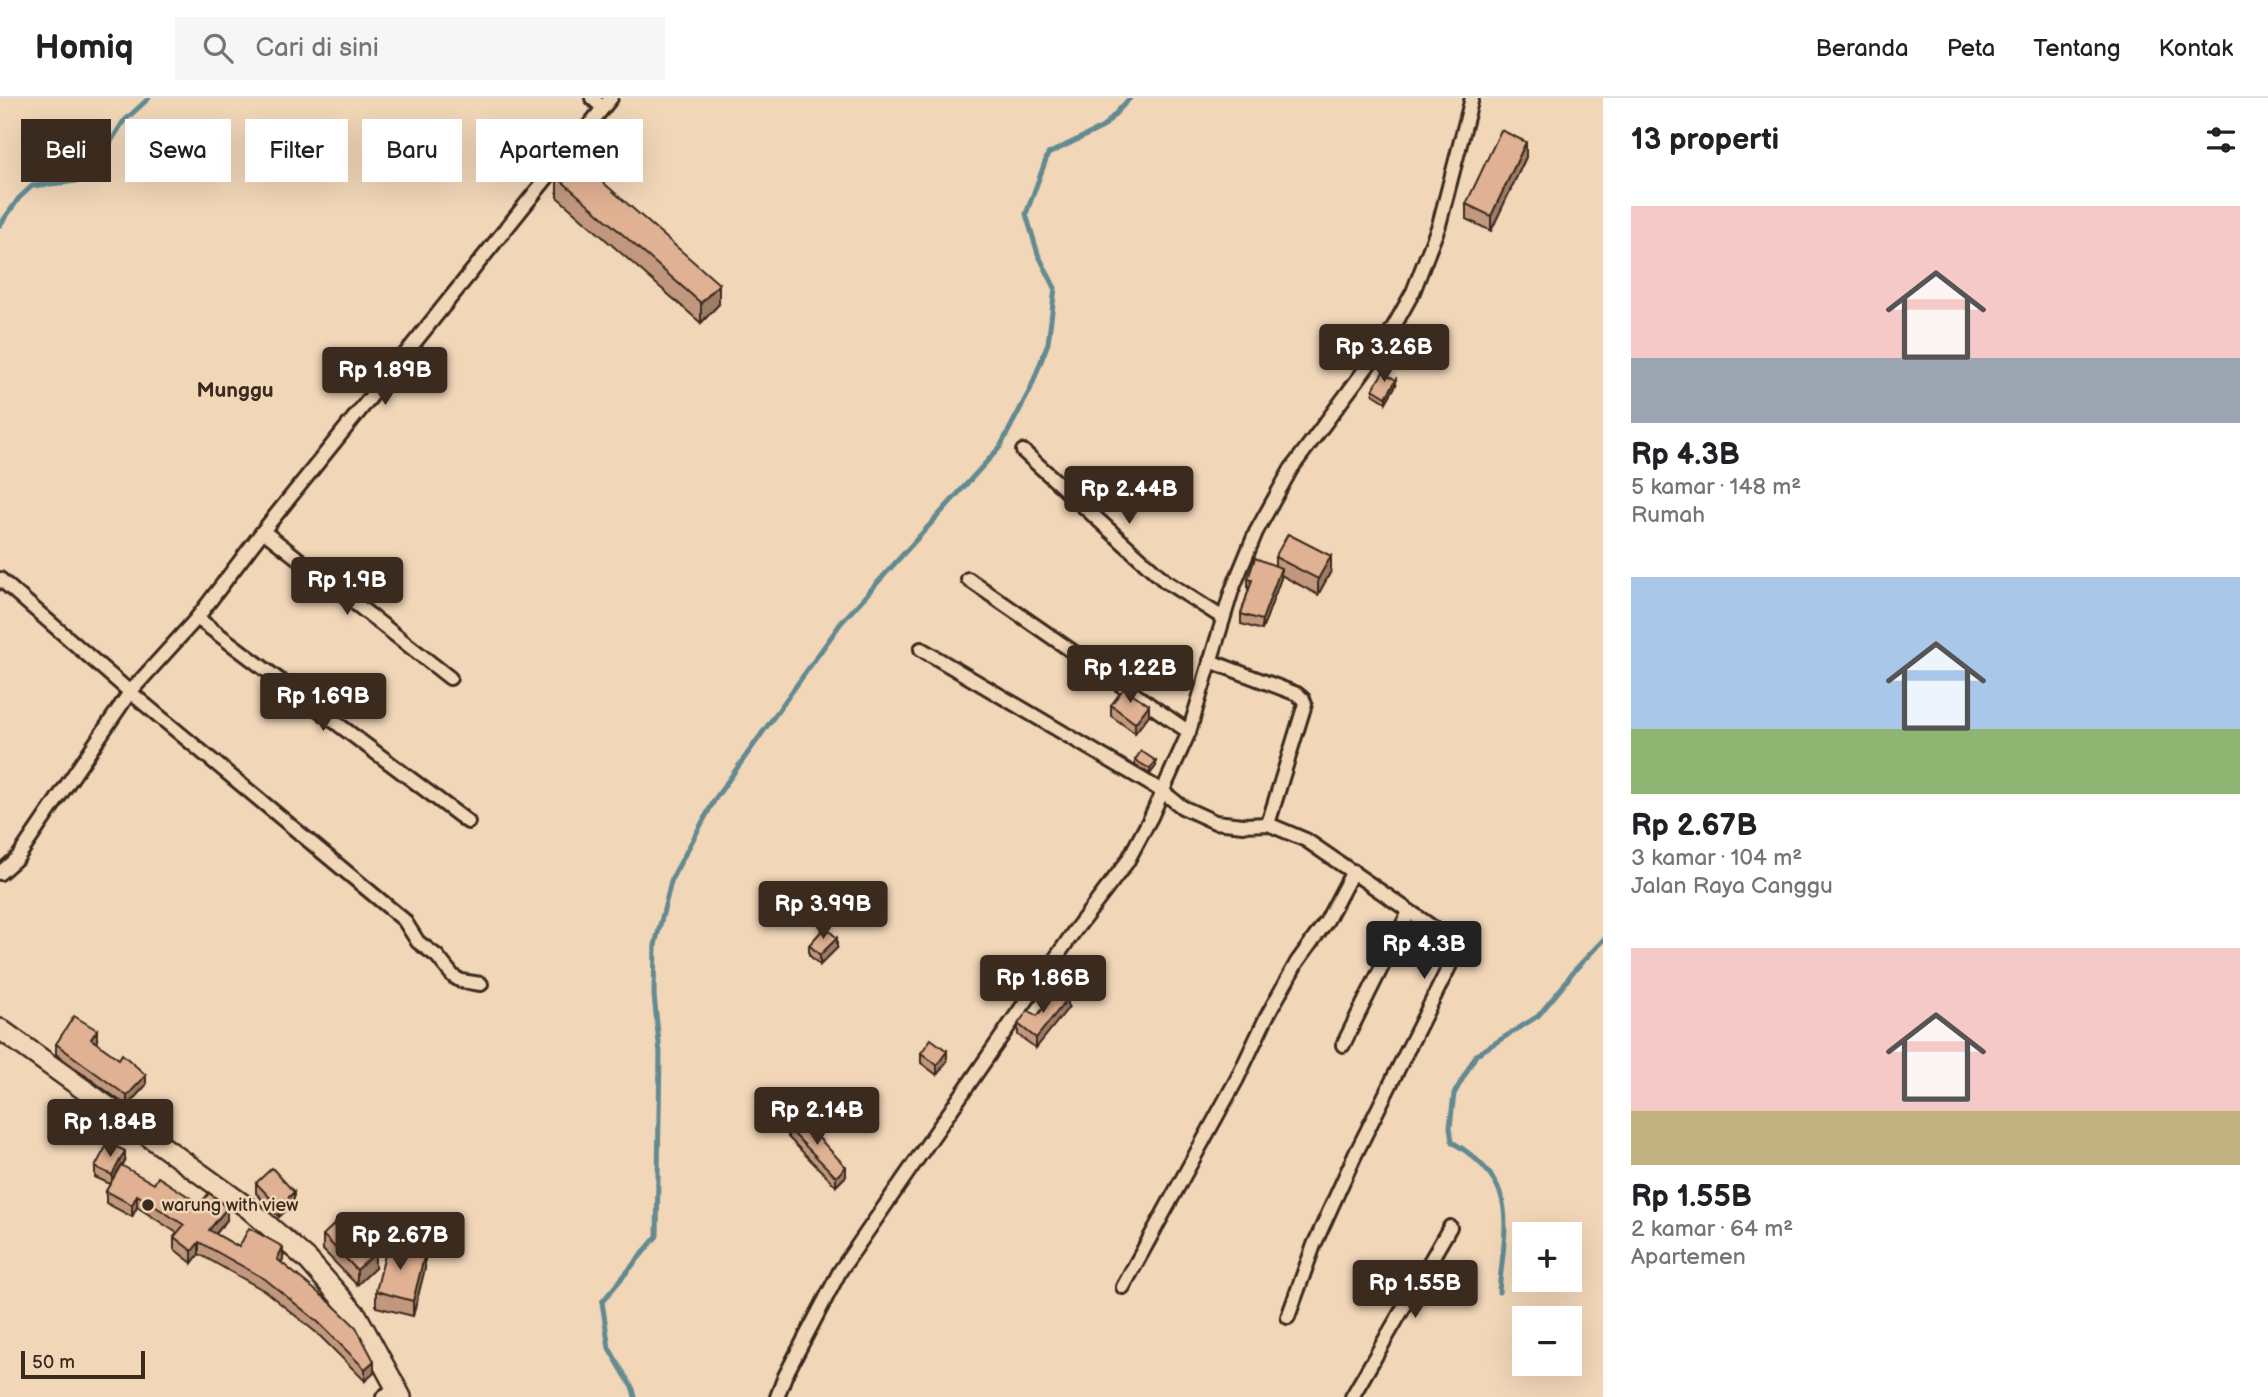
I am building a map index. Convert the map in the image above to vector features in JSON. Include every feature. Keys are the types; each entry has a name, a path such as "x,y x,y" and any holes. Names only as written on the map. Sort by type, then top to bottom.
{"main road":[{"path":"0,1029 248,1208 308,1260 357,1316 393,1394"}],"street":[{"path":"0,873 18,857 130,692 197,618 263,531 607,103 592,98"},
{"path":"777,1397 785,1376 840,1271 1073,933 1127,862 1152,817 1189,732 1223,618 1256,532 1291,469 1384,344 1413,292 1439,225 1472,98"},
{"path":"1023,451 1165,581 1223,618"},
{"path":"263,531 450,678"},
{"path":"0,579 130,692 404,920 418,942 437,956 453,976 461,981 481,984"},
{"path":"968,579 1189,732"},
{"path":"197,618 468,822"},
{"path":"921,649 1162,791 1182,807 1215,822 1268,824 1306,840 1454,942 1457,951 1343,1182 1314,1245 1288,1317"},
{"path":"1210,661 1297,694 1305,704 1268,824"},
{"path":"1123,1287 1237,1079 1291,973 1325,922 1353,871"},
{"path":"1343,1045 1409,912"},
{"path":"1352,1397 1450,1227"}],"building":[{"path":"1501,130 1526,142 1491,216 1466,204"},
{"path":"563,182 603,182 719,284 701,303"},
{"path":"1383,372 1396,380 1386,397 1373,389"},
{"path":"1288,534 1331,556 1318,579 1275,557"},
{"path":"1255,558 1281,568 1262,620 1241,614 1252,580 1248,579"},
{"path":"1124,688 1149,705 1135,723 1111,705"},
{"path":"1141,751 1156,761 1150,769 1135,760"},
{"path":"825,927 837,938 820,955 809,945"},
{"path":"1058,990 1068,998 1036,1038 1018,1024 1028,1010 1037,1016"},
{"path":"74,1016 97,1030 91,1039 119,1059 122,1054 146,1075 127,1096 56,1044"},
{"path":"931,1039 947,1051 937,1065 921,1053"},
{"path":"800,1118 846,1167 836,1177 788,1128"},
{"path":"108,1143 125,1151 112,1175 95,1167"},
{"path":"121,1165 154,1184 158,1177 200,1204 209,1193 227,1208 209,1230 239,1247 249,1228 283,1247 277,1259 356,1327 374,1361 365,1369 318,1322 265,1279 199,1242 192,1251 174,1237 184,1225 137,1195 132,1205 106,1191"},
{"path":"272,1168 294,1192 279,1207 256,1183"},
{"path":"341,1218 375,1253 357,1270 323,1235"},
{"path":"388,1243 425,1253 413,1301 376,1291"}],"waterway":[{"path":"0,225 19,198 32,186 77,181 107,148 123,122 149,98"},
{"path":"635,1397 609,1348 602,1302 657,1236 660,1053 654,995 655,945 672,878 715,799 841,623 1000,447 1030,390 1048,343 1055,288 1038,254 1026,214 1048,154 1103,127 1130,98"},
{"path":"1499,1292 1504,1245 1504,1206 1499,1189 1489,1173 1474,1157 1452,1142 1450,1127 1454,1094 1476,1055 1538,1016 1572,973 1603,940"}],"place":[{"name":"warung with view","path":"148,1205"}],"district":[{"name":"Munggu","path":"235,390"}]}
